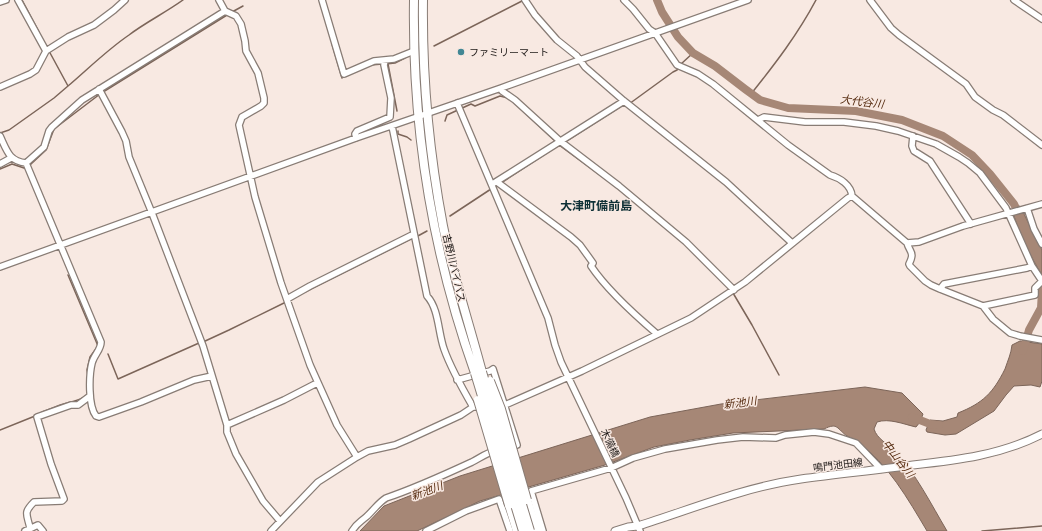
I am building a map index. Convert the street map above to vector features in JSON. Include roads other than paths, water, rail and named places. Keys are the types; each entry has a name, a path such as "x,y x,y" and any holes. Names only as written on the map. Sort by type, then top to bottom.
{"highway":[{"name":"吉野川バイパス","path":"414,0 414,51 417,117 433,221 449,290 460,329 479,372 530,531"},
{"name":"吉野川バイパス","path":"423,0 424,71 428,114 443,226 456,280 477,352 479,372 523,531"},
{"path":"479,372 501,409 537,531"},
{"path":"479,372 484,425 517,531"}],"main road":[{"name":"鳴門池田線","path":"632,531 748,490 800,479 964,459 995,453 1042,434"},
{"name":"鳴門池田線","path":"615,531 628,527 639,529"}],"street":[{"path":"0,2 6,0"},
{"path":"18,0 46,51"},
{"path":"0,87 36,70 46,51 68,37 94,25 125,0"},
{"path":"219,0 224,11 236,16 241,24 246,52 258,73 264,98 264,103 261,106 242,117 240,125 255,197 287,299 317,383 325,397 337,426 357,457"},
{"path":"322,0 344,74 374,61 385,62 414,51"},
{"path":"525,0 535,15 557,40 581,60 585,67 624,101 726,182 792,243"},
{"path":"624,0 649,29 658,32 677,65 698,74 713,84 800,154 830,175 845,182 852,196 907,243 913,257 910,266 925,281 940,290 983,306 993,318 1010,333 1042,340"},
{"path":"0,267 356,138 428,114 748,0"},
{"path":"870,0 891,28 899,35 966,84 975,97 993,110 1003,115 1042,145"},
{"path":"1014,0 1042,19"},
{"path":"0,136 12,158 17,162 26,163 44,147 52,126 82,100 224,11"},
{"path":"356,138 355,134 357,131 390,117 391,98 385,62"},
{"path":"501,88 560,142 619,186 686,242 734,290"},
{"path":"99,89 126,141 129,157 198,333 227,425 227,432 236,454 263,501 280,521"},
{"path":"624,101 494,183 580,245 593,263 591,266 599,279 657,334"},
{"name":"木備橋","path":"457,103 494,183 548,318 561,362 639,529"},
{"path":"758,120 764,117 805,122 844,122 876,126 914,136 936,144 968,163 980,173 1010,213 1032,266 1042,281 1035,288 1036,295 983,306"},
{"path":"392,126 427,296 432,302 443,347 457,380 473,407"},
{"path":"914,136 912,146 914,151 930,161 971,224"},
{"path":"0,164 12,158"},
{"path":"26,163 101,342 101,347 92,363 90,375 90,396 94,414 99,416 141,402 194,380 212,376"},
{"path":"271,531 318,482 368,451 395,445 409,440 473,407 505,405 691,318 734,290 852,196"},
{"path":"907,243 919,242 971,224 1042,204"},
{"path":"1025,209 1042,244"},
{"path":"287,299 414,234"},
{"path":"940,290 944,284 1032,266"},
{"path":"352,531 357,523 366,517 380,502 386,498 423,485 474,461 487,453 517,445 493,369 457,380"},
{"path":"227,425 284,400 317,383"},
{"path":"43,531 38,525 28,530 27,509 34,502 62,501 64,499 36,417 71,405 78,405 90,396"},
{"path":"543,531 531,491 665,449 723,439 743,437 776,438 792,434 814,432 829,434 856,443 883,469"},
{"path":"426,531 471,509 499,499 510,531"}],"water":[{"path":"1020,206 1042,250 1042,275 1024,243 1014,218 1012,209"},
{"path":"1020,341 1042,344 1042,381 1040,387 1031,385 1014,386 994,411 956,434 945,435 927,432 926,430 930,420 943,421 957,417 958,413 981,401 996,385 1005,369 1012,345"},
{"name":"中山谷川","path":"865,387 902,393 923,414 916,427 896,422 882,421 877,422 874,429 875,433 895,451 910,469 947,531 927,531 897,483 879,461 858,442 847,436 837,427 832,426 824,429 733,433 654,447 605,465 480,501 417,531 360,531 384,506 460,476 650,417 721,404"}],"waterway":[{"path":"22,0 39,32"},
{"path":"49,51 68,86 105,53 121,41 183,0"},
{"name":"大代谷川","path":"657,0 662,12 678,37 693,53 715,66 760,100 788,108 856,111 902,120 943,136 972,155 990,174 1014,204 1020,217"},
{"path":"751,94 802,25 816,0"},
{"path":"434,46 522,1"},
{"path":"232,12 243,6"},
{"path":"103,92 227,15"},
{"path":"332,44 342,78 345,76"},
{"path":"681,64 693,53"},
{"path":"386,64 395,63 405,58"},
{"path":"370,65 383,64"},
{"path":"388,64 397,111"},
{"path":"629,104 677,70 679,67"},
{"path":"0,133 9,130 54,98 68,86"},
{"path":"0,169 12,164 24,168 31,164 46,150 54,129 100,94"},
{"path":"445,121 447,115 471,104 475,106 500,96 508,98"},
{"path":"511,100 555,141"},
{"path":"565,142 623,105 626,106"},
{"path":"398,131 398,134 411,140"},
{"path":"501,183 559,145 608,181"},
{"path":"450,216 491,189"},
{"path":"416,237 427,231"},
{"path":"305,292 413,238"},
{"path":"68,275 98,346 90,357 87,370 88,376"},
{"name":"新池川","path":"1023,351 1029,330 1041,308 1042,291"},
{"path":"733,293 779,375"},
{"path":"203,342 286,302"},
{"path":"108,354 118,379 199,343"},
{"path":"42,412 78,400 88,394"},
{"path":"0,430 35,416"},
{"name":"新池川","path":"912,417 930,424 939,425"},
{"path":"982,531 1042,526"}],"place":[{"name":"ファミリーマート","path":"461,52"}],"district":[{"name":"大津町備前島","path":"596,206"}]}
